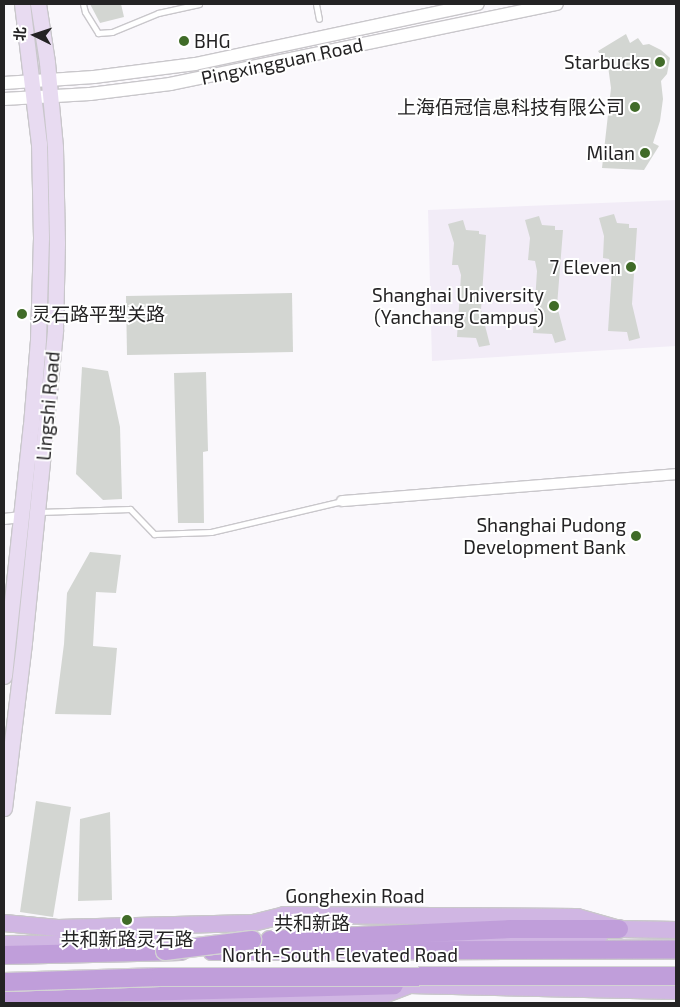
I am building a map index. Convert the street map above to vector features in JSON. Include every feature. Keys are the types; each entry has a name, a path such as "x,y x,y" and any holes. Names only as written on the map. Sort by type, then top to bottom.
{"highway":[{"path":"165,951 252,940 511,929 618,929"},
{"name":"North-South Elevated Road","path":"4,955 165,951 676,949"},
{"name":"North-South Elevated Road","path":"4,982 160,977 676,976"},
{"path":"4,993 61,994 410,985"}],"main road":[{"name":"Lingshi Road","path":"4,676 38,339 41,237 39,144 33,82 22,4"},
{"name":"Lingshi Road","path":"4,808 38,512 55,330 57,244 56,147 38,4"},
{"name":"Gonghexin Road","path":"4,923 58,928 253,922 284,915 577,917 618,929 676,930"},
{"path":"225,944 253,922"},
{"path":"117,926 145,943"},
{"name":"共和新路","path":"4,944 225,944 580,938 618,929"},
{"path":"4,986 10,984 369,977 410,985 676,991"},
{"path":"141,1003 382,996 410,985"},
{"path":"4,1001 9,1003"}],"street":[{"name":"Pingxingguan Road","path":"4,83 49,81 195,64 478,4"},
{"name":"Pingxingguan Road","path":"4,99 51,97 150,86 213,76 557,4"},
{"path":"342,502 676,474"},
{"path":"4,519 21,517"}],"lane":[{"path":"83,4 85,12 98,33 112,32 158,13 199,4"},
{"path":"316,4 319,19"},
{"path":"38,512 130,509 154,534 211,532 342,502"}],"shaded area":[{"name":"Shanghai University (Yanchang Campus)","path":"676,200 676,346 432,361 428,210"}],"building":[{"path":"90,4 121,4 124,17 100,23"},
{"name":"上海佰冠信息科技有限公司","path":"626,34 630,43 638,38 643,45 649,44 661,50 670,58 667,74 661,81 663,99 660,121 653,143 659,146 644,170 602,168 611,88 608,66 598,51"},
{"path":"614,214 617,223 629,224 629,228 637,228 632,304 640,338 629,341 627,332 608,331 612,269 609,259 603,258 604,236 599,218"},
{"path":"539,216 542,225 555,226 555,230 563,230 557,306 566,340 555,343 552,334 533,333 537,271 535,261 528,260 530,238 525,220"},
{"path":"463,220 466,230 479,231 479,234 486,235 481,310 490,345 479,347 476,338 457,337 461,275 458,265 452,265 454,243 448,224"},
{"path":"292,293 293,352 127,355 126,296"},
{"path":"82,367 108,371 120,427 122,499 103,500 76,474"},
{"path":"206,372 208,451 203,452 204,523 178,523 174,373"},
{"path":"90,552 121,555 116,593 96,592 93,646 117,648 111,715 55,714 64,644 67,593"},
{"path":"36,801 71,807 53,917 20,912"},
{"path":"110,812 112,900 78,901 80,819"}],"place":[{"name":"BHG","path":"184,41"},
{"name":"Starbucks","path":"660,62"},
{"name":"上海佰冠信息科技有限公司","path":"635,107"},
{"name":"Milan","path":"645,153"},
{"name":"7 Eleven","path":"631,267"},
{"name":"Shanghai University (Yanchang Campus)","path":"554,306"},
{"name":"灵石路平型关路","path":"22,314"},
{"name":"Shanghai Pudong Development Bank","path":"636,536"},
{"name":"共和新路灵石路","path":"127,920"}]}
